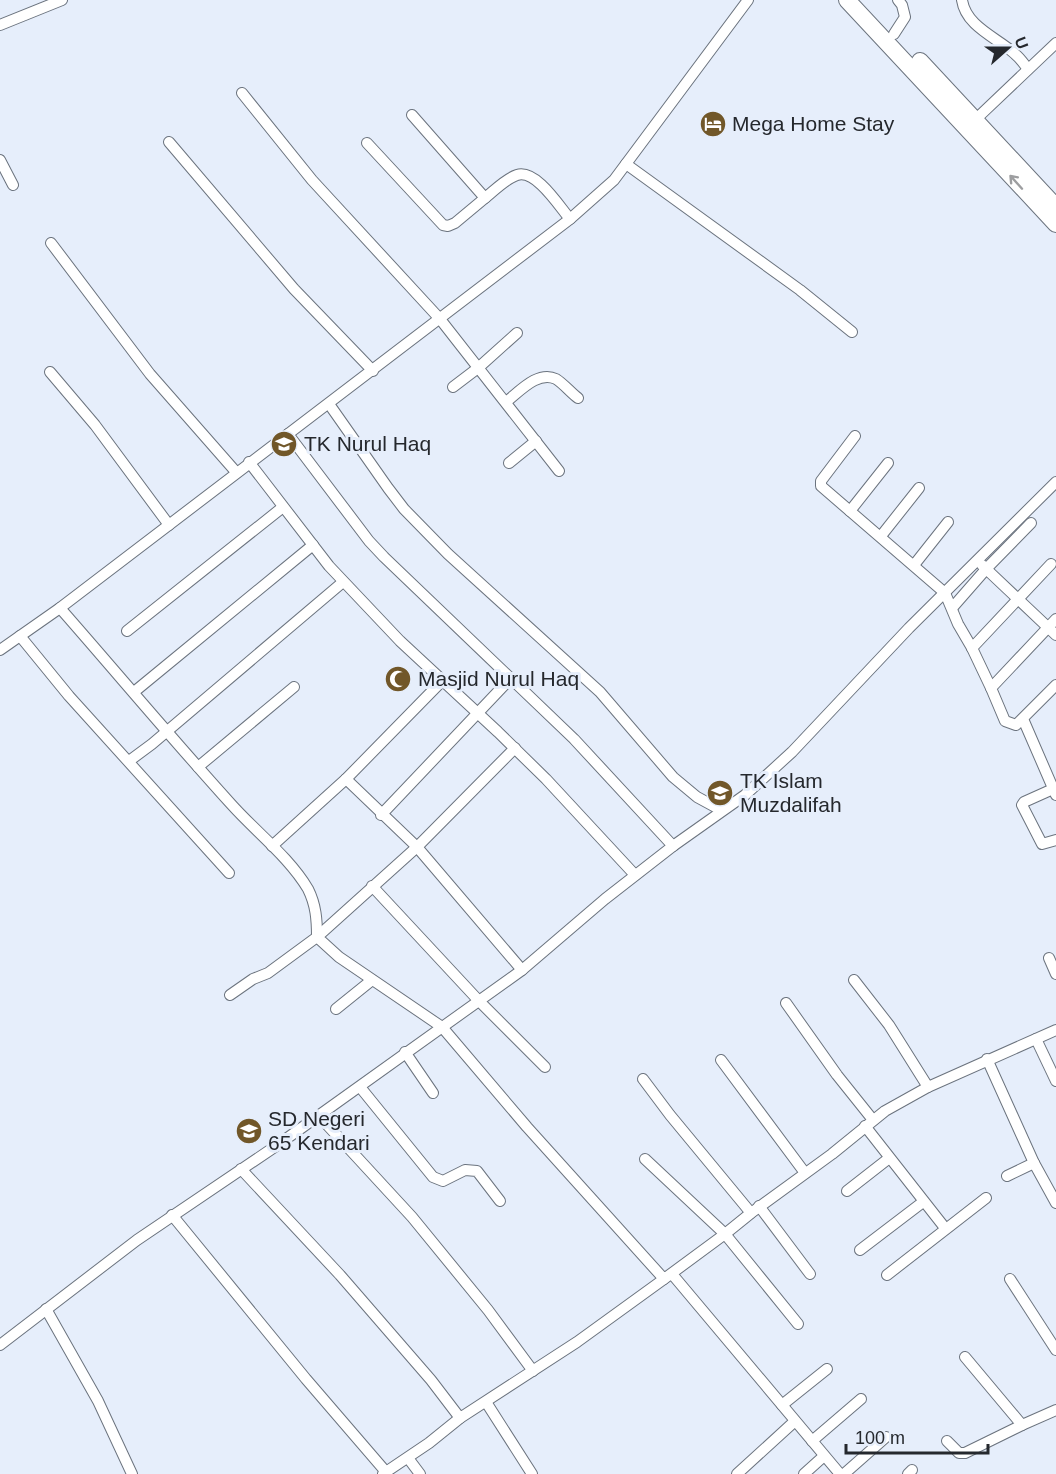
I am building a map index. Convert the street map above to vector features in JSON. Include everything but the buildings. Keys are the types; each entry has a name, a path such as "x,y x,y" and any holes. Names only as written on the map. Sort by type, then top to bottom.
{"highway":[{"path":"847,0 1056,224"},
{"path":"862,0 976,119 1056,207"}],"street":[{"path":"2,21 62,0"},
{"path":"2,644 20,636 60,608 249,462 441,319 570,219 606,188 748,0"},
{"path":"894,34 905,16 898,0"},
{"path":"962,0 963,7 979,27 1015,54 1028,69"},
{"path":"976,119 1056,43"},
{"path":"242,93 312,180 441,319 559,471"},
{"path":"412,116 485,198"},
{"path":"169,142 263,254 373,371"},
{"path":"367,143 443,225 448,226 455,223 517,175 528,175 539,182 570,219"},
{"path":"0,160 13,185"},
{"path":"626,164 795,287 852,332"},
{"path":"51,243 150,374 237,472"},
{"path":"453,387 518,333"},
{"path":"50,372 95,425 169,525"},
{"path":"506,402 536,379 546,377 556,379 578,398"},
{"path":"329,404 388,489 448,554 600,692 673,777 697,797 721,810"},
{"path":"288,434 369,541 574,739 673,846"},
{"path":"855,436 820,483 823,489 945,593 1005,721 1016,725 1056,685"},
{"path":"509,463 536,441"},
{"path":"249,462 343,582 400,641 515,748 635,876"},
{"path":"850,511 888,463"},
{"path":"0,1345 172,1215 319,1116 522,970 581,918 721,810 745,795 792,752 909,628 1056,482"},
{"path":"881,537 919,488"},
{"path":"127,631 283,507"},
{"path":"914,565 948,522"},
{"path":"952,608 987,568 1031,524"},
{"path":"134,692 313,545"},
{"path":"978,561 1053,628 991,688"},
{"path":"972,648 1051,564"},
{"path":"129,761 343,582"},
{"path":"60,608 307,888 317,916 317,938 339,957 442,1026 527,1127 668,1277 840,1474"},
{"path":"20,636 69,696 229,873"},
{"path":"381,815 511,678"},
{"path":"272,846 346,779 443,680"},
{"path":"198,767 294,687"},
{"path":"1023,719 1054,792 1024,802 1022,805 1042,845 1056,840"},
{"path":"230,995 253,979 267,973 317,938 417,847 515,748"},
{"path":"346,779 417,847 522,970"},
{"path":"372,886 479,1001 545,1067"},
{"path":"1049,958 1056,974"},
{"path":"336,1009 372,980"},
{"path":"854,980 889,1025 928,1087"},
{"path":"786,1003 869,1123 888,1159 945,1228"},
{"path":"172,1215 385,1473 460,1418 623,1310 869,1123 928,1087 1056,1030"},
{"path":"1036,1039 1056,1081"},
{"path":"405,1052 433,1093"},
{"path":"987,1059 1034,1162 1056,1203"},
{"path":"721,1060 805,1173"},
{"path":"643,1079 670,1115 810,1274"},
{"path":"360,1086 433,1177 443,1180 465,1170 477,1171 500,1201"},
{"path":"319,1116 412,1217 488,1310 533,1371"},
{"path":"847,1191 888,1159"},
{"path":"645,1160 724,1234 798,1324"},
{"path":"1007,1176 1034,1162"},
{"path":"241,1169 347,1283 431,1380 460,1418"},
{"path":"887,1275 986,1198"},
{"path":"860,1250 922,1202"},
{"path":"1010,1279 1056,1350"},
{"path":"46,1309 98,1401 132,1474"},
{"path":"965,1357 1022,1425"},
{"path":"782,1405 827,1369"},
{"path":"812,1442 861,1399"},
{"path":"486,1402 532,1474"},
{"path":"947,1441 959,1453 964,1453 1056,1410"},
{"path":"737,1474 795,1421"},
{"path":"844,1474 886,1437"},
{"path":"804,1474 824,1456"},
{"path":"408,1458 420,1474"}],"place":[{"name":"Mega Home Stay","path":"713,124"},
{"name":"TK Nurul Haq","path":"284,444"},
{"name":"Masjid Nurul Haq","path":"398,679"},
{"name":"TK Islam Muzdalifah","path":"720,793"},
{"name":"SD Negeri 65 Kendari","path":"249,1131"}]}
